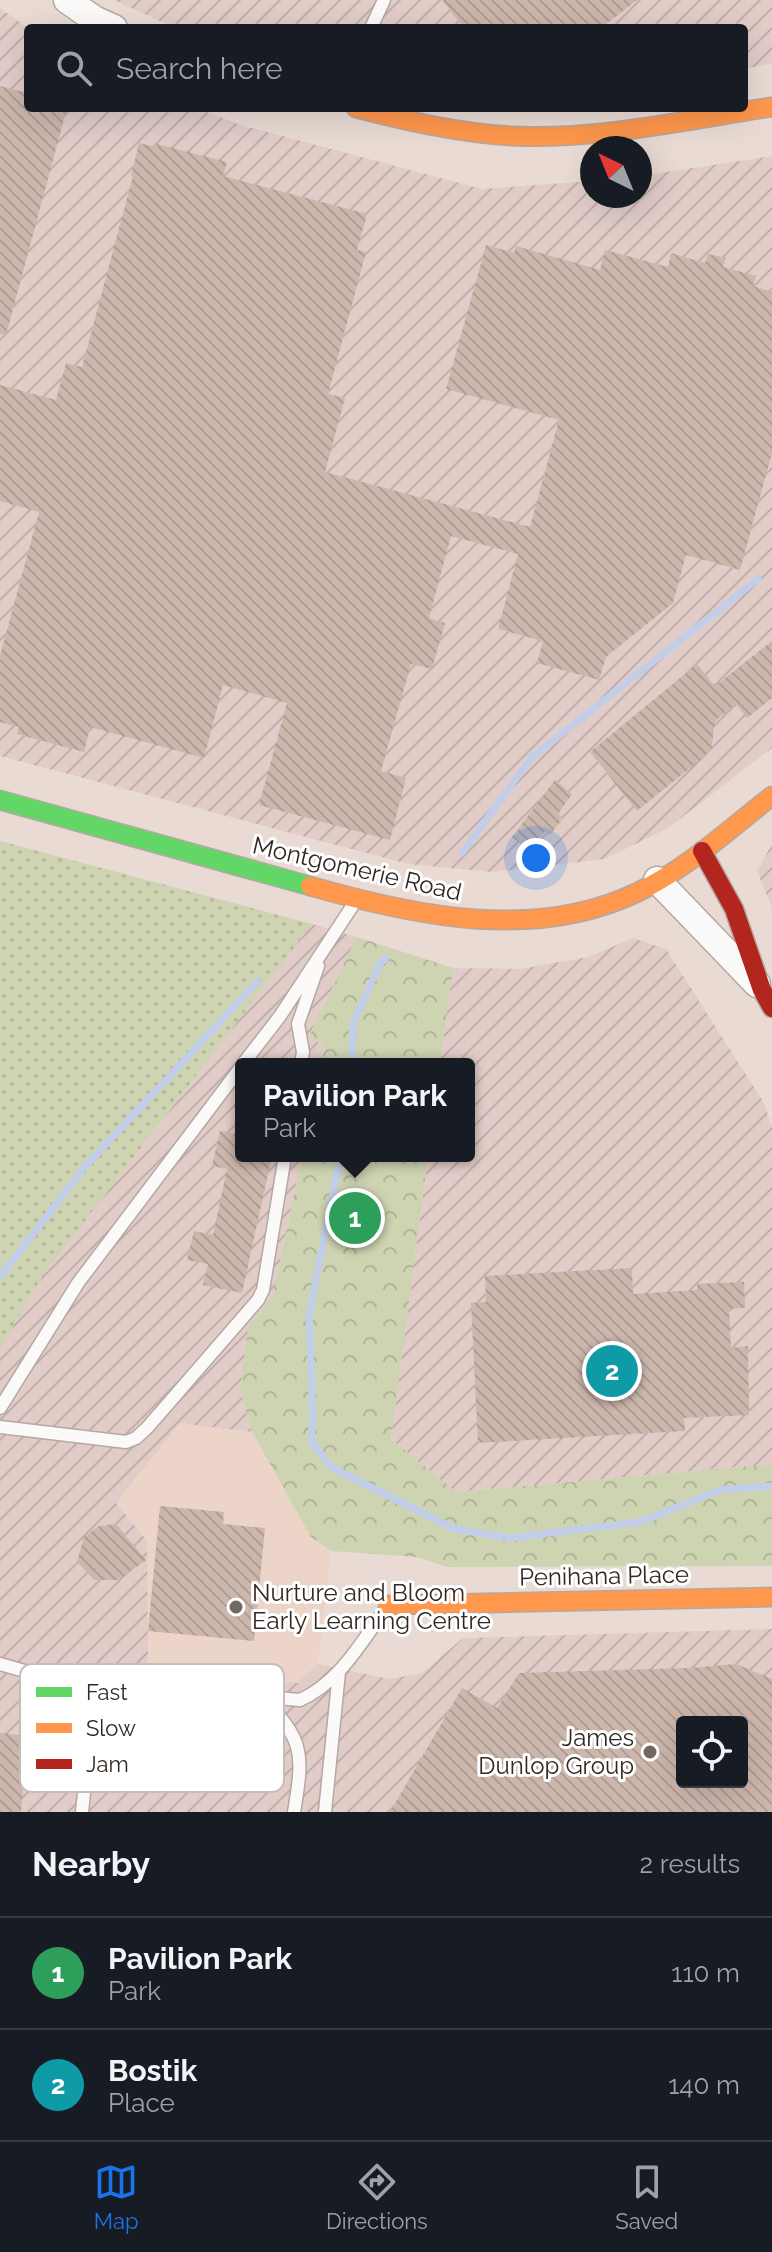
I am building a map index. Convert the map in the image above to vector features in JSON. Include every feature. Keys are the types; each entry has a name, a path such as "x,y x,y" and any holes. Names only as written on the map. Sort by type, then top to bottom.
{"street":[{"path":"67,0 105,24"},
{"path":"748,110 772,107"},
{"path":"373,112 451,130 534,136 598,132 737,112"},
{"name":"Montgomerie Road","path":"0,800 357,899 446,919 519,921 619,900 702,851 772,796"},
{"path":"702,851 734,909 767,999"},
{"path":"657,880 767,999"},
{"name":"Penihana Place","path":"388,1605 772,1597"}],"lane":[{"path":"373,24 384,0"},
{"path":"248,1058 280,1016 357,899"},
{"path":"302,1058 298,1024 324,948"},
{"path":"0,1408 78,1283 235,1075"},
{"path":"0,1427 126,1442 147,1428 258,1300 263,1290 284,1162"},
{"path":"284,1699 300,1700 319,1692 339,1672 388,1605"},
{"path":"0,1664 20,1670"},
{"path":"325,1812 339,1672"},
{"path":"284,1719 295,1737 299,1757 294,1812"},
{"path":"82,1812 84,1792"}],"shaded area":[{"path":"114,0 772,0 772,63 748,68 748,24 166,24"},
{"path":"0,8 24,25 24,112 207,112 241,125 482,189 580,182 580,208 652,208 652,174 772,156 772,748 668,828 605,859 492,872 408,864 0,756"},
{"path":"772,844 772,908 757,871"},
{"path":"312,924 357,937 309,1036 325,1048 322,1058 235,1058 235,1162 301,1162 273,1295 240,1389 252,1432 180,1423 116,1503 147,1541 148,1664 20,1664 20,1792 284,1792 284,1682 298,1683 318,1664 389,1679 422,1673 463,1638 772,1629 772,1812 0,1812 0,1349 42,1277"},
{"path":"633,938 666,949 764,1103 772,1127 772,1464 456,1492 391,1439 427,1162 475,1162 475,1058 441,1058 453,968 520,969 588,957"},
{"name":"Nurture and Bloom Early Learning Centre","path":"180,1423 252,1432 311,1537 331,1551 318,1664 298,1683 284,1682 284,1664 147,1664 147,1542 116,1503"}],"green space":[{"path":"0,841 312,924 42,1277 0,1349"},
{"path":"357,937 453,968 441,1058 322,1058 325,1048 309,1036"},
{"path":"301,1162 427,1162 391,1439 456,1492 772,1464 772,1566 447,1567 417,1557 331,1551 311,1537 252,1432 240,1389 248,1328 273,1295"}],"building":[{"path":"442,0 637,0 606,24 461,24"},
{"path":"0,86 24,92 24,112 66,112 6,335 0,334"},
{"path":"139,143 156,147 157,144 227,162 223,176 367,214 357,250 366,252 328,394 345,398 325,472 530,527 559,420 446,389 486,245 514,253 516,246 600,270 605,250 668,267 671,253 705,263 708,254 726,258 723,267 756,276 753,286 772,292 772,453 740,570 686,555 673,603 606,657 599,680 537,663 543,641 498,629 518,554 451,536 429,618 445,623 432,669 411,664 381,771 406,778 390,840 259,805 287,703 223,685 204,758 90,727 84,752 17,734 19,727 0,722 0,656 39,512 0,501 0,385 56,400 66,363 82,367"},
{"path":"772,641 772,698 747,718 736,704 715,721 711,751 637,811 590,752 697,664 715,686"},
{"path":"555,780 572,794 558,814 563,818 550,835 545,831 530,851 512,837"},
{"path":"220,1131 235,1134 235,1162 271,1162 242,1293 203,1285 208,1264 187,1260 194,1231 213,1235 227,1169 212,1166"},
{"path":"632,1268 633,1294 697,1290 697,1284 744,1282 745,1308 729,1309 731,1348 748,1346 749,1415 684,1418 685,1431 478,1443 471,1303 486,1302 485,1276"},
{"path":"160,1506 224,1512 223,1524 265,1528 254,1641 148,1631"},
{"path":"116,1524 146,1560 118,1580 94,1580 77,1562 84,1537 99,1526"},
{"path":"736,1664 772,1679 772,1812 390,1812 462,1688 497,1708 519,1673"},
{"path":"0,1733 20,1735 21,1812 0,1812"}],"waterway":[{"path":"462,853 531,758 758,579"},
{"path":"352,1058 353,1024 380,963 386,958"},
{"path":"0,1277 83,1169 258,981"},
{"path":"339,1162 309,1316 311,1441 331,1467 454,1529 510,1538 640,1522 720,1490 772,1486"}],"traffic: fast":[{"path":"0,800 310,886"}],"traffic: slow":[{"path":"748,111 772,107"},
{"path":"373,112 453,129 512,136 577,135 741,112"},
{"path":"310,886 391,907 433,914 517,920 558,916 599,907 656,882 691,860 772,796"},
{"path":"388,1605 772,1597"}],"traffic: jam":[{"path":"702,851 734,909 762,990 772,1008"}],"place":[{"name":"Pavilion Park","path":"355,1218"},
{"name":"Bostik","path":"612,1371"},
{"name":"Nurture and Bloom Early Learning Centre","path":"236,1607"},
{"name":"James Dunlop Group","path":"650,1752"}]}
